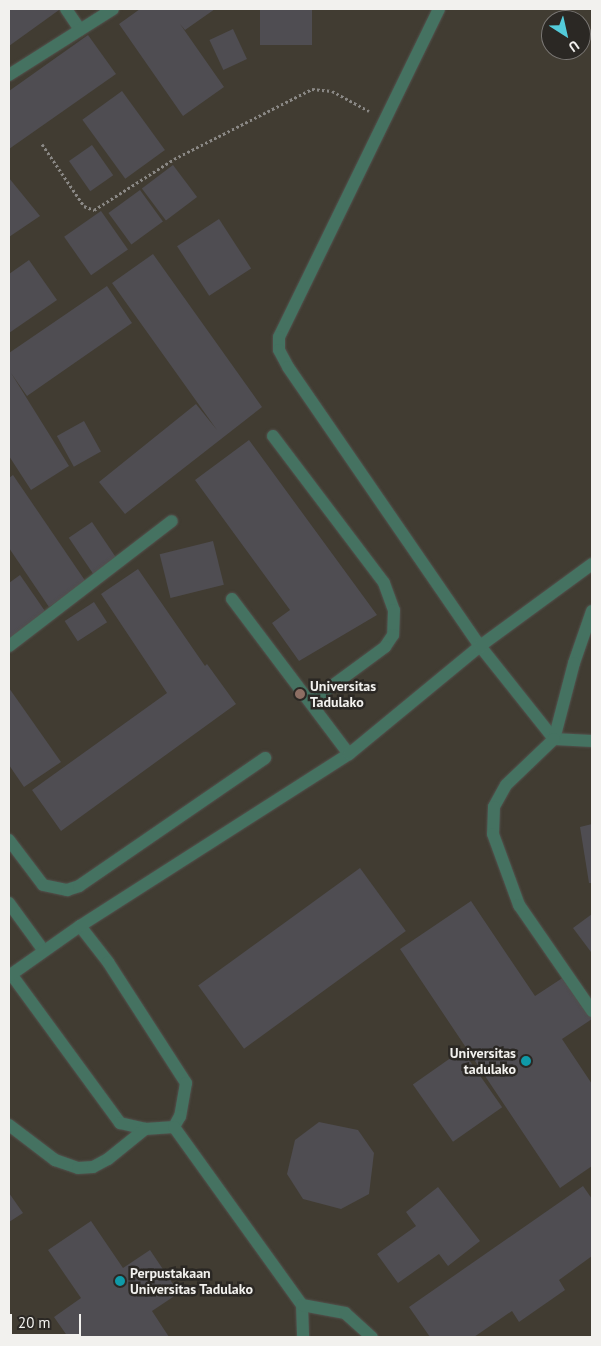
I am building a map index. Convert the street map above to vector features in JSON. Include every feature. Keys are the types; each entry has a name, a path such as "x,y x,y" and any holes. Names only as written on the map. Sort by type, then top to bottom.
{"lane":[{"path":"66,9 80,30"},
{"path":"9,76 112,9"},
{"path":"439,9 279,337 279,350 288,367 480,646 554,739 592,741"},
{"path":"273,436 384,582 394,610 393,635 385,646 310,702"},
{"path":"9,646 172,521"},
{"path":"174,1127 145,1130 120,1123 10,975 80,926 349,754 480,646 592,564"},
{"path":"232,598 349,754"},
{"path":"592,611 574,663 554,739 506,785 494,806 493,834 519,905 592,1010"},
{"path":"9,840 43,885 67,890 79,886 265,758"},
{"path":"9,903 44,951"},
{"path":"80,926 108,962 186,1083 180,1116 174,1127"},
{"path":"9,1125 55,1160 78,1168 93,1167 108,1159 145,1130"},
{"path":"174,1127 302,1305 303,1337"},
{"path":"302,1305 344,1313 372,1337"}],"path":[{"path":"42,144 84,206 94,210 174,159 312,89 332,90 385,120"}],"shaded area":[{"name":"Universitas Tadulako","path":"9,9 592,9 592,1337 9,1337"}],"building":[{"path":"9,9 58,9 59,10 9,46"},
{"path":"140,9 215,9 185,30 180,24 224,87 183,116 119,24"},
{"path":"260,9 312,9 312,45 260,45"},
{"path":"233,29 247,59 223,70 209,40"},
{"path":"88,35 116,74 9,149 9,91"},
{"path":"122,91 165,150 125,179 82,120"},
{"path":"92,145 113,175 90,191 69,161"},
{"path":"173,165 197,197 166,220 142,188"},
{"path":"9,178 40,216 9,237"},
{"path":"140,190 163,222 131,244 108,213"},
{"path":"101,211 128,250 91,275 64,237"},
{"path":"219,219 251,268 209,296 177,246"},
{"path":"153,254 262,407 125,514 99,482 196,404 217,430 112,283"},
{"path":"29,260 57,300 9,333 9,274"},
{"path":"107,286 132,323 27,396 11,373 69,466 31,490 9,456 9,353"},
{"path":"84,421 101,452 74,467 57,436"},
{"path":"249,440 377,615 299,661 272,623 290,610 195,480"},
{"path":"13,475 86,582 49,607 9,548 9,478"},
{"path":"92,522 117,559 94,575 69,538"},
{"path":"213,541 224,585 171,598 160,554"},
{"path":"138,569 205,666 207,664 236,704 61,831 32,790 167,693 101,594"},
{"path":"20,575 47,614 9,640 9,583"},
{"path":"94,602 107,622 78,641 65,621"},
{"path":"9,688 61,762 24,787 9,765"},
{"path":"592,824 592,883 589,883 580,827"},
{"path":"360,868 406,931 244,1049 198,986"},
{"name":"Universitas tadulako","path":"471,901 535,996 564,977 592,1019 562,1039 592,1084 592,1166 560,1188 400,949"},
{"path":"592,914 592,951 591,952 573,928"},
{"path":"462,1050 502,1107 453,1142 413,1084"},
{"path":"319,1122 358,1130 374,1153 369,1194 341,1209 303,1199 287,1174 295,1140"},
{"path":"583,1186 592,1199 592,1256 559,1280 565,1290 519,1322 512,1311 474,1337 430,1337 409,1307"},
{"path":"438,1187 480,1241 448,1266 439,1254 398,1283 377,1254 416,1226 406,1212"},
{"path":"9,1193 23,1213 9,1222"},
{"name":"Perpustakaan Universitas Tadulako","path":"91,1221 123,1268 150,1250 179,1293 152,1311 169,1337 68,1337 54,1317 81,1298 48,1250"}],"place":[{"name":"Universitas Tadulako","path":"300,694"},
{"name":"Universitas tadulako","path":"526,1061"},
{"name":"Perpustakaan Universitas Tadulako","path":"120,1281"}]}
